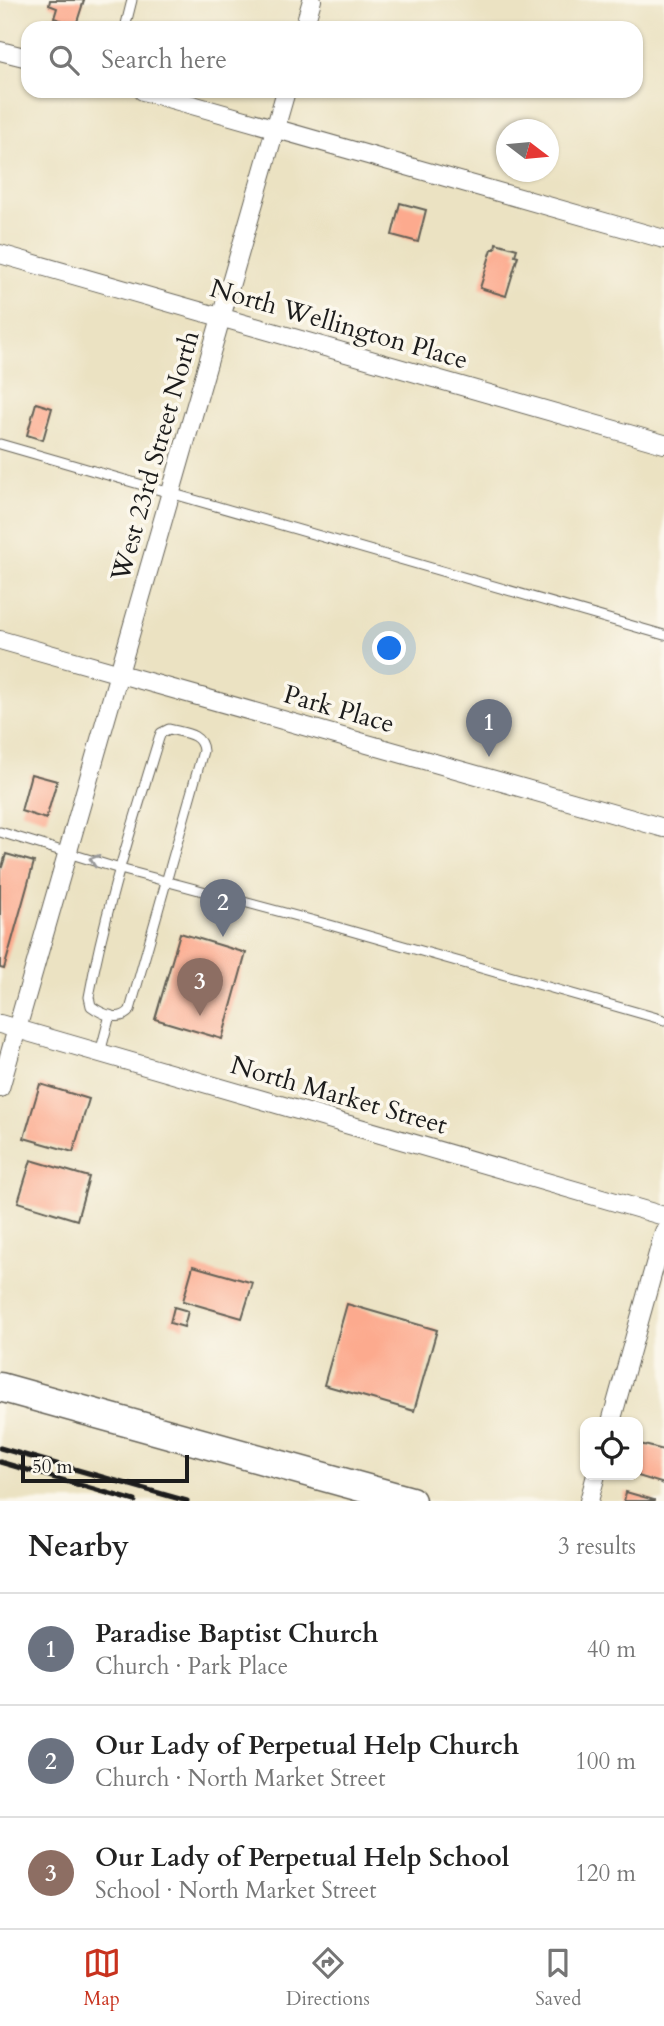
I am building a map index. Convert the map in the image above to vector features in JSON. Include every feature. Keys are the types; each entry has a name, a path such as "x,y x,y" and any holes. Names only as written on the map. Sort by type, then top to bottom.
{"main road":[{"path":"0,1387 411,1501"}],"street":[{"path":"306,21 312,0"},
{"path":"0,51 21,56"},
{"path":"168,98 664,239"},
{"name":"West 23rd Street North","path":"0,1088 8,1027 68,851 284,98"},
{"name":"North Wellington Place","path":"0,254 664,444"},
{"name":"Park Place","path":"0,640 664,828"},
{"name":"North Market Street","path":"8,1027 664,1216"},
{"path":"612,1417 664,1232"},
{"path":"589,1501 595,1480"}],"lane":[{"path":"126,21 132,0"},
{"path":"0,444 664,635"},
{"path":"169,729 199,737 203,742 203,751 167,881 130,1010 120,1017 91,1006 89,997 99,941 161,733 169,729"},
{"path":"0,832 120,869 356,932 664,1020"},
{"path":"100,1053 110,1015"}],"building":[{"path":"50,0 84,0 77,21 54,18 57,8 49,5"},
{"path":"400,203 426,210 418,242 392,235"},
{"path":"496,243 517,249 515,255 518,256 506,296 480,288"},
{"path":"36,403 52,408 43,440 27,435"},
{"path":"31,774 57,781 46,819 21,811"},
{"path":"6,854 34,862 4,969 0,968 0,866 2,867"},
{"path":"180,933 246,953 222,1039 155,1019"},
{"path":"40,1084 89,1099 73,1152 24,1138"},
{"path":"31,1160 89,1177 77,1220 18,1202"},
{"path":"193,1266 253,1283 242,1318 183,1301"},
{"path":"347,1304 437,1330 414,1411 324,1385"},
{"path":"174,1307 188,1311 184,1327 170,1323"},
{"path":"643,1445 664,1450 664,1484 643,1478"},
{"path":"626,1492 654,1500 654,1501 624,1501"}],"railway":[{"path":"0,1448 187,1501"},
{"path":"0,1462 135,1501"}],"place":[{"name":"Paradise Baptist Church","path":"489,757"},
{"name":"Our Lady of Perpetual Help Church","path":"223,937"},
{"name":"Our Lady of Perpetual Help School","path":"200,1016"}]}
